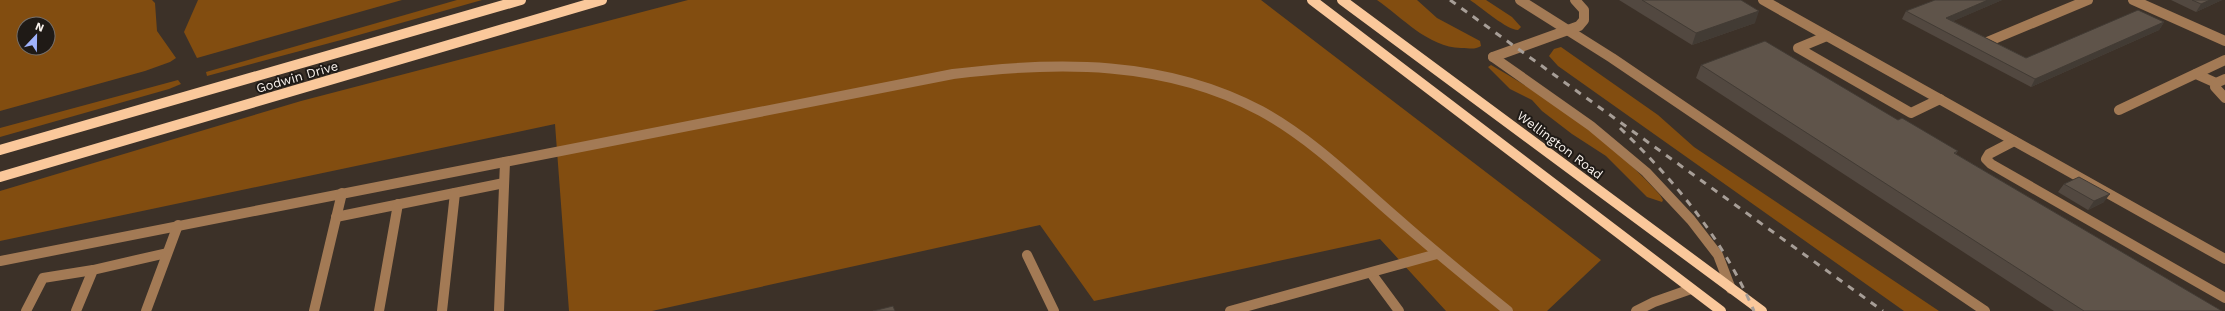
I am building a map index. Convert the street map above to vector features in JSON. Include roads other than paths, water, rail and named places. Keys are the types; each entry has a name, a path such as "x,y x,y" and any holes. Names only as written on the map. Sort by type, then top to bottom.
{"main road":[{"name":"Godwin Drive","path":"0,150 521,0"},
{"name":"Godwin Drive","path":"0,178 602,0"},
{"path":"1312,0 1721,311"},
{"name":"Wellington Road","path":"1342,0 1762,311"}],"street":[{"path":"1520,0 1568,30 1985,311"},
{"path":"1575,0 1584,10 1584,20 1579,26 1493,57 1591,126 1646,172 1691,220 1718,255 1731,289"},
{"path":"1763,0 2225,259"},
{"path":"1987,42 2088,0"},
{"path":"2133,0 2225,41"},
{"path":"1827,36 1798,48 1911,113 1940,100"},
{"path":"2119,110 2225,60"},
{"path":"0,261 953,74 1028,64 1097,65 1129,69 1184,81 1226,96 1275,120 1316,148 1437,254 1508,311"},
{"path":"2196,74 2221,81 2215,87 2216,90 2225,98"},
{"path":"2014,141 1989,154 1986,159 1991,164 2225,298"},
{"path":"499,311 505,162"},
{"path":"336,217 504,183"},
{"path":"314,311 342,193"},
{"path":"442,311 455,193"},
{"path":"379,311 398,204"},
{"path":"146,311 178,225"},
{"path":"26,311 43,278 93,270 167,253"},
{"path":"1230,311 1437,254"},
{"path":"1027,255 1054,311"},
{"path":"76,311 93,270"},
{"path":"1371,273 1399,311"},
{"path":"1636,311 1654,302 1691,289"}],"railway":[{"path":"1450,0 1883,311"},
{"path":"1620,128 1641,148 1679,191 1713,236 1742,285 1754,311"}]}
